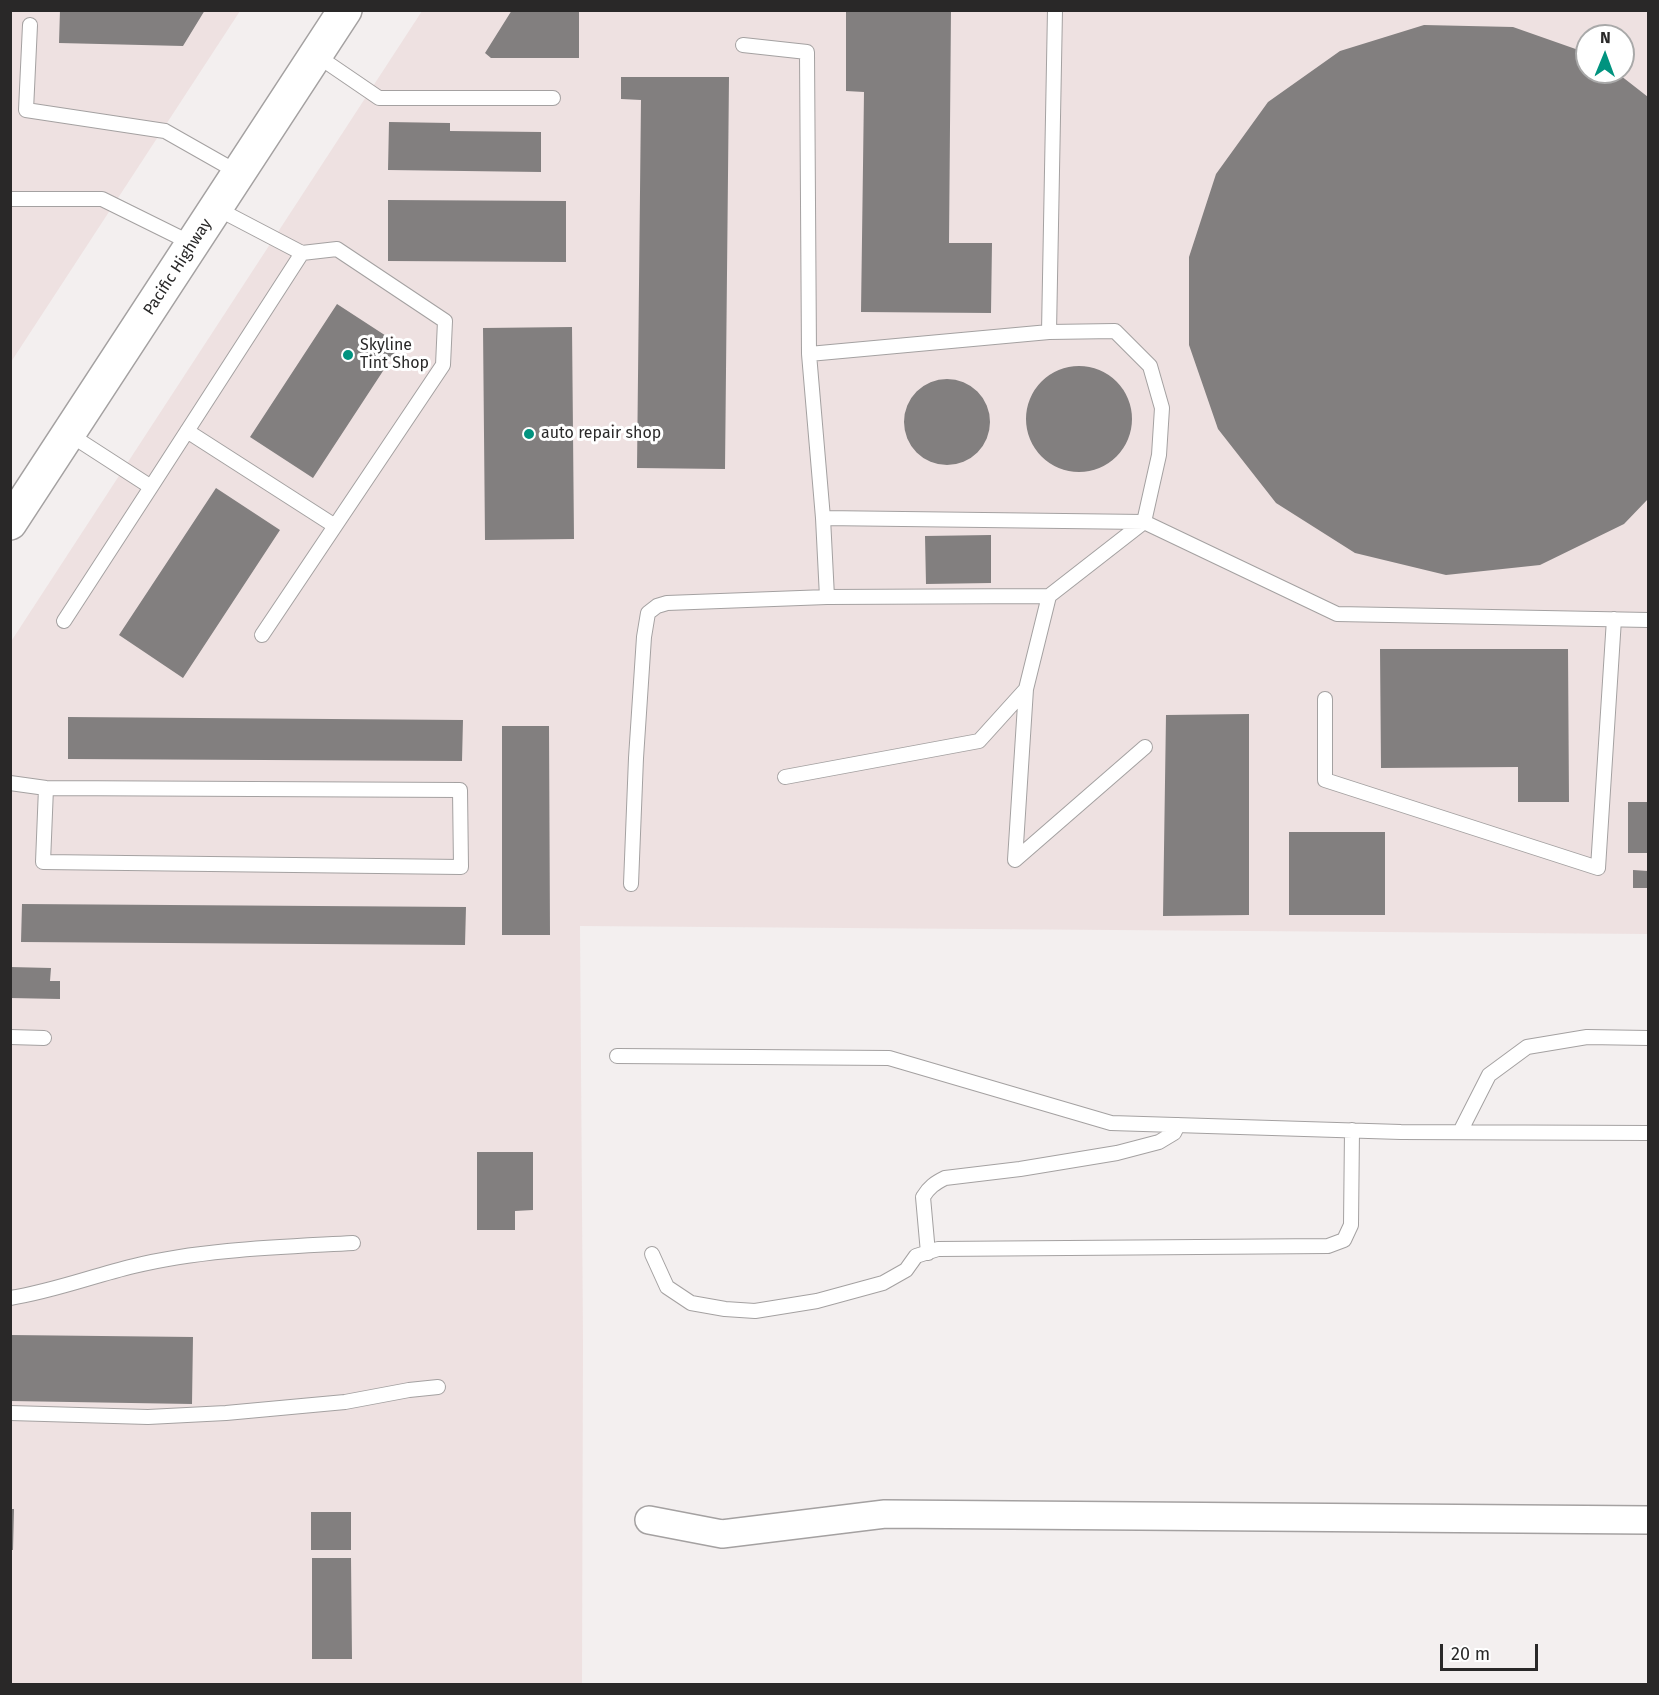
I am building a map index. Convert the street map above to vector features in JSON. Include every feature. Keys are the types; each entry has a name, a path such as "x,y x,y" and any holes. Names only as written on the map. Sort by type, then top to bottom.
{"highway":[{"name":"Pacific Highway","path":"10,523 343,11"}],"street":[{"path":"650,1520 722,1534 885,1514 1648,1520"}],"lane":[{"path":"1050,332 1055,10"},
{"path":"30,25 26,110 165,131 239,173"},
{"path":"743,45 807,52 809,354 824,518 827,597"},
{"path":"316,55 379,98 553,98"},
{"path":"10,200 102,200 193,244"},
{"path":"216,208 302,253 337,249 445,321 443,365 262,635"},
{"path":"64,621 302,253"},
{"path":"631,884 644,637 648,613 657,606 667,603 827,597 1049,596 1144,522 1159,455 1162,408 1150,366 1115,331 1050,332 809,354"},
{"path":"187,431 335,526"},
{"path":"69,434 151,487"},
{"path":"824,518 1144,522 1337,615 1648,620"},
{"path":"1049,596 1026,689 1015,860 1145,747"},
{"path":"1325,699 1325,780 1598,868 1614,619"},
{"path":"785,777 979,741 1026,689"},
{"path":"10,783 46,788 460,790 461,867 43,862 46,788"},
{"path":"10,1037 44,1038"},
{"path":"1460,1132 1489,1075 1527,1047 1587,1037 1648,1038"},
{"path":"617,1056 889,1058 1111,1123 1352,1130 1648,1133"},
{"path":"928,1253 923,1197 935,1182 945,1178 1020,1169 1117,1153 1159,1142 1174,1133 1178,1125"},
{"path":"652,1254 667,1287 691,1303 725,1310 754,1311 817,1301 883,1283 906,1270 916,1256 938,1249 1328,1246 1344,1240 1351,1225 1352,1130"},
{"path":"10,1298 41,1293 146,1263 224,1251 352,1243"},
{"path":"10,1413 148,1417 226,1413 345,1402 438,1387"}],"shaded area":[{"path":"11,11 240,11 11,362"},
{"path":"422,11 1648,11 1648,934 580,926 583,1343 582,1684 11,1684 10,643"}],"building":[{"path":"60,10 205,10 183,46 59,43"},
{"path":"512,10 579,10 579,58 491,58 485,53"},
{"path":"846,10 951,10 949,243 992,243 991,313 861,312 864,92 846,91"},
{"path":"1424,25 1513,27 1575,49 1575,84 1631,84 1648,97 1648,499 1624,524 1540,565 1446,575 1355,553 1276,503 1218,429 1189,345 1189,257 1216,174 1268,102 1340,51"},
{"path":"621,77 729,77 725,469 637,468 641,100 621,99"},
{"path":"389,122 450,123 450,131 541,132 541,172 388,170"},
{"path":"388,200 566,201 566,262 388,261"},
{"path":"337,304 400,345 313,478 250,437"},
{"name":"auto repair shop","path":"572,327 574,539 485,540 483,328"},
{"path":"1079,366 1099,370 1116,382 1128,399 1132,419 1128,439 1116,456 1099,468 1079,472 1059,468 1042,456 1030,439 1026,419 1030,399 1042,382 1059,370"},
{"path":"947,379 963,383 977,392 986,406 990,422 986,438 977,452 963,461 947,465 931,461 917,452 908,438 904,422 908,406 917,392 931,383"},
{"path":"216,488 280,530 183,678 119,635"},
{"path":"991,535 991,583 926,584 925,536"},
{"path":"1380,649 1568,649 1569,802 1518,802 1518,767 1381,768"},
{"path":"1249,714 1249,915 1163,916 1166,715"},
{"path":"68,717 463,720 462,761 68,759"},
{"path":"502,726 549,726 550,935 502,935"},
{"path":"1628,802 1648,802 1648,853 1628,853"},
{"path":"1289,832 1385,832 1385,915 1289,915"},
{"path":"1633,870 1648,871 1648,888 1633,888"},
{"path":"22,904 466,907 465,945 21,942"},
{"path":"10,967 51,968 50,981 60,981 60,999 10,998"},
{"path":"477,1152 533,1152 533,1210 515,1211 515,1230 477,1230"},
{"path":"10,1335 193,1337 192,1404 10,1401"},
{"path":"10,1509 14,1509 13,1550 10,1550"},
{"path":"311,1512 351,1512 351,1550 311,1550"},
{"path":"312,1558 351,1558 352,1659 312,1659"}],"place":[{"name":"Skyline Tint Shop","path":"348,355"},
{"name":"auto repair shop","path":"529,434"}]}
